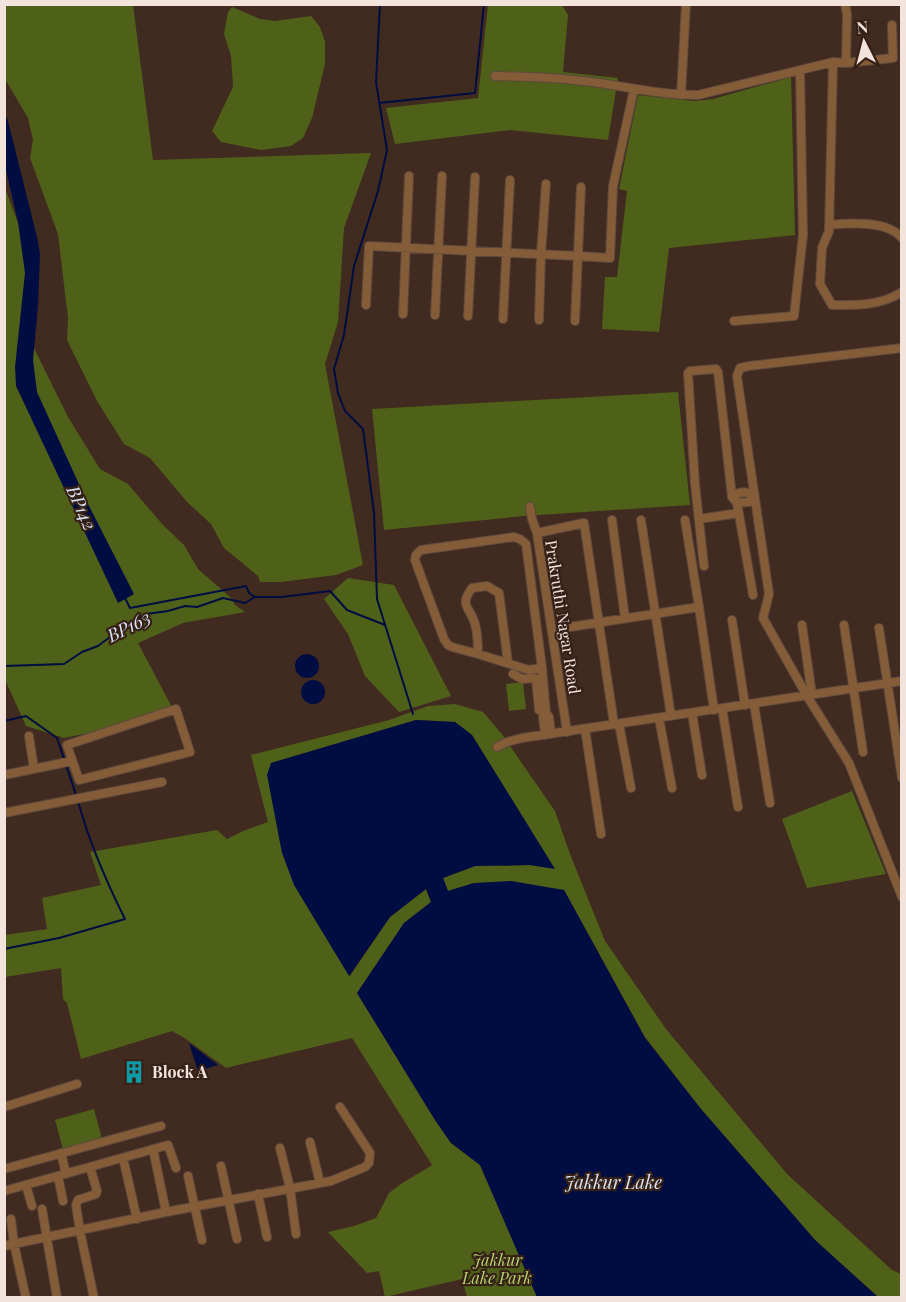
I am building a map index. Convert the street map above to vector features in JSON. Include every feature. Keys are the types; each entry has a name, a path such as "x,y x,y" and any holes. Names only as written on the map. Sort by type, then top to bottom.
{"street":[{"path":"681,95 686,4"},
{"path":"846,5 846,63"},
{"path":"495,76 547,77 681,95 698,95 833,62 846,63 893,58 892,25"},
{"path":"833,62 829,231 822,248 820,284 832,305 869,305 902,292"},
{"path":"734,321 794,316 803,235 800,70"},
{"path":"366,305 369,246 610,258 613,186 634,89"},
{"path":"403,314 409,176"},
{"path":"435,315 442,177"},
{"path":"468,316 474,177"},
{"path":"503,319 510,180"},
{"path":"539,320 546,184"},
{"path":"574,321 581,187"},
{"path":"829,225 854,223 884,227 898,233 902,238"},
{"path":"902,348 749,366 740,368 737,376 769,594 763,618 849,763 902,897"},
{"path":"704,566 695,484 688,373 716,369 734,500 739,513 753,595"},
{"path":"734,500 737,493 747,492 754,495"},
{"name":"Prakruthi Nagar Road","path":"530,507 537,533 567,732"},
{"path":"699,519 739,513"},
{"path":"612,520 625,618"},
{"path":"641,520 670,716"},
{"path":"686,520 699,607 738,807"},
{"path":"537,533 584,523 617,724 631,788"},
{"path":"542,668 529,670 448,645 415,560 416,555 421,550 514,537 520,538 526,544 542,668 546,713 543,717 548,734"},
{"path":"478,654 475,623 466,607 465,597 472,588 487,586 499,593 508,663"},
{"path":"570,627 699,607"},
{"path":"732,620 770,803"},
{"path":"802,625 810,695"},
{"path":"844,625 863,752"},
{"path":"879,628 902,778"},
{"path":"513,674 522,679 536,679 539,710 546,713"},
{"path":"497,747 507,742 548,734 902,681"},
{"path":"176,709 190,752 79,780 68,762 67,745 176,709"},
{"path":"692,713 702,775"},
{"path":"659,718 672,788"},
{"path":"585,729 601,834"},
{"path":"29,736 34,770"},
{"path":"4,775 68,762"},
{"path":"4,813 162,782"},
{"path":"4,1107 78,1084"},
{"path":"4,1246 331,1181 365,1167 369,1163 370,1153 340,1107"},
{"path":"4,1169 160,1126"},
{"path":"310,1142 320,1183"},
{"path":"4,1191 168,1145 176,1168"},
{"path":"280,1148 290,1188 296,1234"},
{"path":"153,1149 166,1212"},
{"path":"62,1153 63,1201"},
{"path":"123,1158 137,1219"},
{"path":"221,1166 237,1239"},
{"path":"90,1167 96,1194 78,1200 76,1205 94,1298"},
{"path":"188,1176 202,1240"},
{"path":"26,1185 32,1206"},
{"path":"258,1194 267,1237"},
{"path":"42,1209 57,1298"},
{"path":"11,1219 26,1298"}],"green space":[{"path":"4,5 133,5 153,160 371,153 344,228 338,322 325,364 363,565 336,575 281,582 260,582 258,576 224,548 211,524 187,502 150,458 124,444 97,401 67,340 68,318 58,234 30,158 33,140 28,118 5,79"},
{"path":"488,5 562,5 568,15 563,72 618,78 608,140 510,130 395,144 386,108 478,98"},
{"path":"232,7 260,19 275,21 311,16 320,27 325,42 325,64 312,118 303,138 291,146 261,150 221,142 212,131 233,87 231,56 224,34 228,12"},
{"path":"791,77 795,235 669,248 659,332 602,329 605,277 617,277 627,191 619,189 638,95 694,101 713,99"},
{"path":"4,185 25,242 33,346 68,417 100,469 128,484 163,525 184,545 198,569 245,612 183,623 138,643 176,715 64,738 26,726 5,682"},
{"path":"678,392 690,505 524,516 384,530 372,409"},
{"path":"348,578 394,585 451,696 399,712 365,676 348,634 324,599"},
{"path":"523,682 526,709 509,711 506,684"},
{"name":"Jakkur Lake Park","path":"455,704 483,712 501,733 555,811 605,941 666,1029 787,1174 892,1270 901,1274 901,1297 878,1297 815,1240 701,1109 645,1037 564,890 474,883 448,891 443,878 475,866 530,865 554,868 472,735 455,722 416,720 271,763 350,976 390,917 426,889 431,902 404,923 357,993 451,1143 480,1165 537,1297 467,1297 462,1279 385,1297 379,1271 367,1273 328,1232 376,1218 389,1193 432,1165 352,1038 226,1068 172,1031 81,1059 67,1003 63,999 61,968 5,977 5,935 47,929 42,898 101,885 90,852 217,830 227,839 268,822 251,755 389,720 428,706"},
{"path":"852,791 886,874 807,888 782,819"},
{"path":"94,1109 102,1139 63,1149 55,1120"}],"water":[{"name":"BP142","path":"4,112 40,254 33,360 37,392 88,504 134,594 118,603 16,386 15,367 25,273 18,222 5,166"},
{"path":"307,654 315,658 319,666 315,674 307,678 299,674 295,666 299,658"},
{"path":"313,680 321,684 325,692 321,700 313,704 305,700 301,692 305,684"},
{"name":"Jakkur Lake","path":"416,720 455,722 472,735 555,869 530,865 475,866 443,878 448,891 474,883 511,881 564,890 645,1038 701,1109 815,1240 878,1297 537,1297 480,1165 451,1143 357,993 404,923 431,902 426,889 390,917 349,976 294,885 282,853 267,775 271,763"},
{"path":"189,1043 218,1065 198,1071"}],"waterway":[{"path":"380,4 376,82 387,150 378,191 354,266 344,335 334,369 338,393 345,411 363,429 374,513 377,599 413,714"},
{"path":"379,103 475,93 484,4"},
{"name":"BP163","path":"125,598 130,608 246,586 249,593 255,597 282,597 330,591 347,610 385,625"},
{"name":"BP163","path":"4,666 64,664 82,652 98,646 127,624 146,614 185,606 197,607 223,598 245,603 255,597"},
{"path":"4,721 26,716 57,738 76,795"},
{"path":"4,949 59,938 125,919 98,861 78,801"}],"place":[{"name":"Block A","path":"134,1072"}]}
